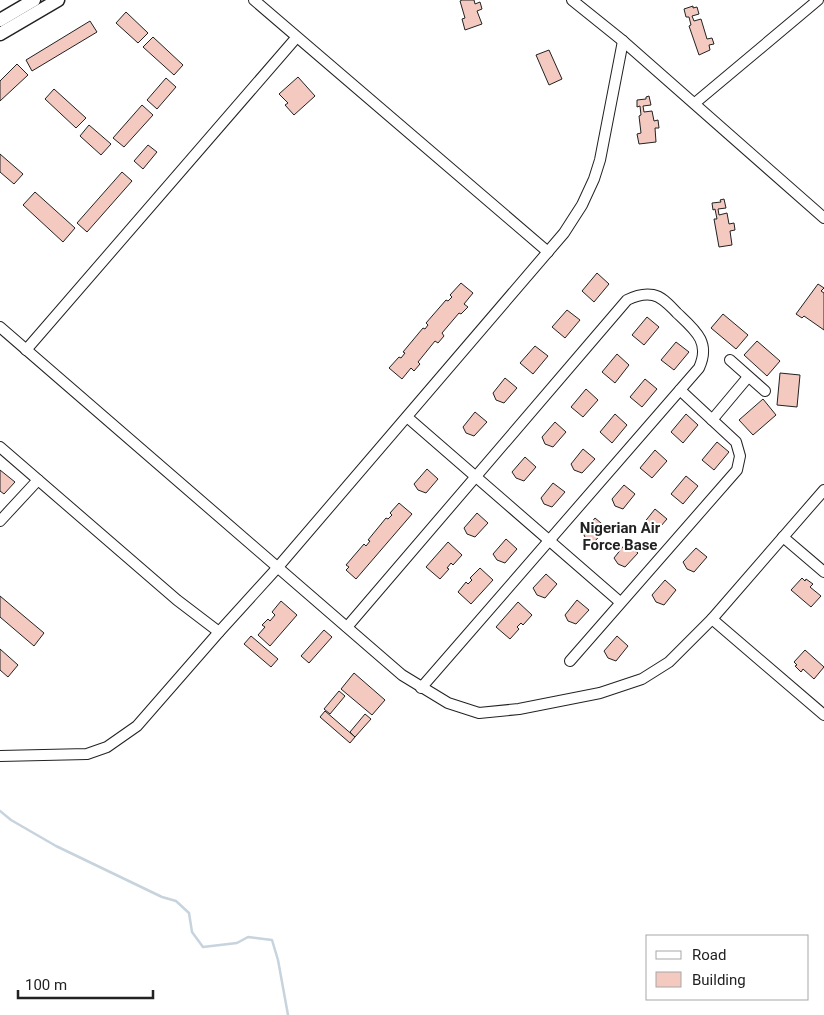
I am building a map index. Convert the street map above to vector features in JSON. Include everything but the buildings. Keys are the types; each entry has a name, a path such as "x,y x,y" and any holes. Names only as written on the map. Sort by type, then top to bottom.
{"main road":[{"path":"0,20 34,0"},
{"path":"0,34 58,0"}],"street":[{"path":"254,0 296,38 548,252"},
{"path":"572,0 695,103 824,218"},
{"path":"695,103 818,0"},
{"path":"26,350 296,38"},
{"path":"0,756 87,754 107,747 138,726 218,632 278,567 564,233 582,205 594,180 600,160 623,41"},
{"path":"347,626 627,300 636,295 646,294 655,295 663,300 697,332 702,341 703,360 680,390 421,688"},
{"path":"0,327 402,675 448,703 479,712 519,709 600,693 642,679 669,662 712,619 824,490"},
{"path":"730,360 765,391"},
{"path":"712,420 748,377"},
{"path":"570,661 737,470 740,456 736,442 680,390"},
{"path":"407,417 620,602"},
{"path":"0,447 162,587 218,632"},
{"path":"0,521 38,480"},
{"path":"783,537 824,572"},
{"path":"712,619 824,715"}],"waterway":[{"path":"0,811 11,820 56,846 162,897 176,901 189,913 192,932 203,947 237,943 248,937 272,940 278,960 288,1015"}],"district":[{"name":"Nigerian Air Force Base","path":"620,536"}]}
